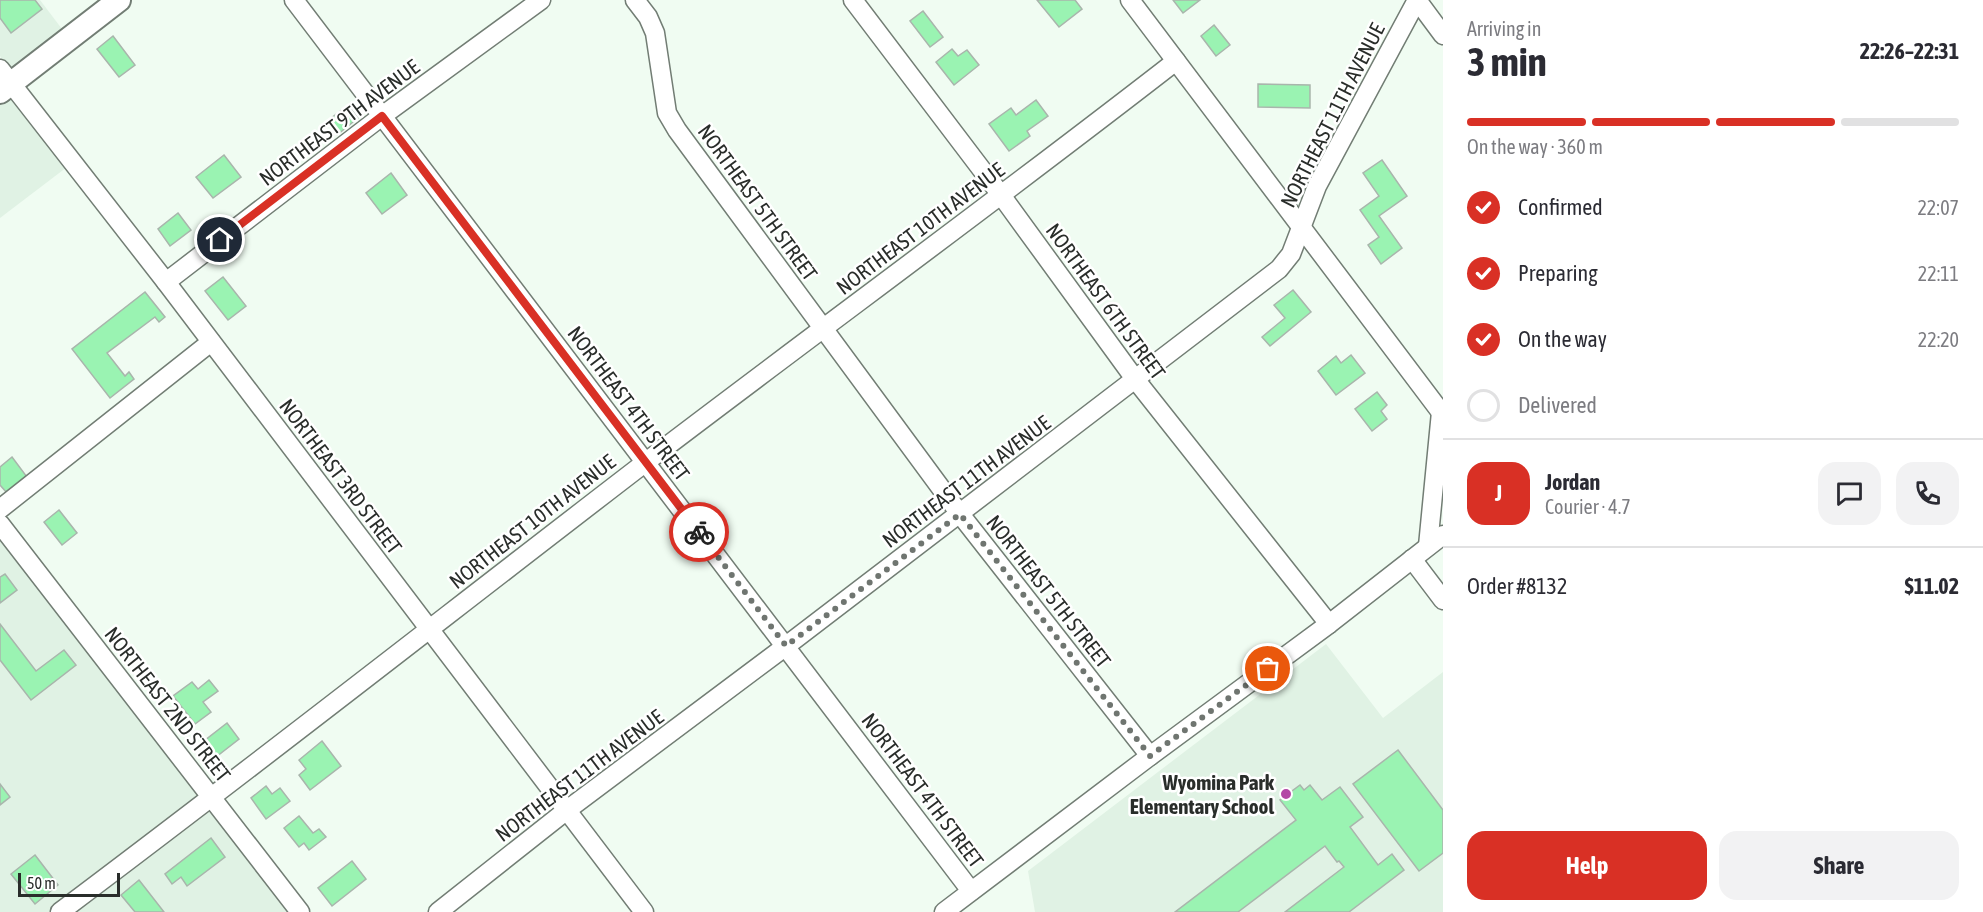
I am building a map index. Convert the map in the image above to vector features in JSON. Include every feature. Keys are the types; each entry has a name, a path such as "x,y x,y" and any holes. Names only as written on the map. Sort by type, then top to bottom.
{"main road":[{"path":"4,82 119,0"}],"street":[{"name":"NORTHEAST 4TH STREET","path":"294,0 971,891"},
{"name":"NORTHEAST 9TH AVENUE","path":"166,282 382,116 541,0"},
{"name":"NORTHEAST 5TH STREET","path":"635,0 648,17 654,33 667,113 677,130 960,514 1150,756"},
{"name":"NORTHEAST 6TH STREET","path":"853,0 1001,195 1135,379 1329,624"},
{"path":"1130,0 1442,413 1428,546"},
{"path":"1417,0 1443,35"},
{"name":"NORTHEAST 11TH AVENUE","path":"438,912 567,810 960,514 1279,269 1291,254 1317,186 1417,0"},
{"name":"NORTHEAST 10TH AVENUE","path":"60,912 213,797 645,463 1176,61"},
{"name":"NORTHEAST 3RD STREET","path":"4,82 166,282 644,912"},
{"path":"0,509 211,342"},
{"name":"NORTHEAST 2ND STREET","path":"0,524 300,912"},
{"path":"944,912 1329,624 1443,535"},
{"path":"1412,559 1443,600"}],"shaded area":[{"path":"0,0 40,0 65,33 13,73 0,56"},
{"path":"9,94 67,167 0,218 0,101"},
{"path":"0,537 202,797 49,912 0,912"},
{"name":"Wyomina Park Elementary School","path":"1326,644 1383,718 1443,672 1443,912 1035,912 1028,871"},
{"path":"211,808 290,912 72,912"}],"building":[{"path":"0,0 35,0 42,9 11,33 0,18"},
{"path":"1037,0 1075,0 1082,9 1059,27"},
{"path":"1173,0 1200,0 1183,13"},
{"path":"923,11 943,37 930,47 910,21"},
{"path":"1214,25 1230,45 1216,56 1201,36"},
{"path":"113,36 135,65 119,77 97,49"},
{"path":"952,49 958,56 967,50 979,65 954,85 936,62"},
{"path":"1258,84 1310,85 1310,108 1258,107"},
{"path":"1036,100 1048,116 1027,131 1030,136 1009,151 989,124 1011,108 1016,115"},
{"path":"348,105 358,118 337,135 326,122"},
{"path":"224,155 241,177 213,198 196,177"},
{"path":"1382,160 1407,196 1379,216 1402,248 1381,264 1368,245 1379,237 1360,210 1379,196 1363,173"},
{"path":"391,173 407,195 382,214 366,193"},
{"path":"178,213 191,230 170,246 158,229"},
{"path":"223,277 246,306 228,320 205,291"},
{"path":"1293,290 1311,312 1270,346 1262,337 1285,318 1274,305"},
{"path":"145,292 165,317 159,322 155,317 107,353 125,376 129,372 134,379 110,398 72,349"},
{"path":"1351,355 1365,373 1336,395 1318,371 1336,356 1341,363"},
{"path":"1377,392 1387,405 1381,411 1387,419 1372,431 1355,409"},
{"path":"12,457 27,477 7,493 0,485 0,467"},
{"path":"59,510 77,533 62,545 44,522"},
{"path":"5,574 17,590 0,603 0,577"},
{"path":"0,624 36,671 64,650 76,665 31,700 0,660"},
{"path":"209,680 218,691 203,702 211,712 195,724 173,696 192,682 198,689"},
{"path":"227,723 239,739 216,757 204,741"},
{"path":"322,741 341,766 310,790 299,775 306,769 299,760"},
{"path":"1398,750 1443,810 1443,853 1419,871 1353,784"},
{"path":"0,784 10,797 0,805"},
{"path":"1300,785 1304,790 1310,785 1322,800 1340,787 1363,817 1350,827 1378,865 1392,854 1404,870 1349,912 1285,912 1344,867 1339,861 1337,862 1325,846 1238,912 1175,912 1296,820 1280,800"},
{"path":"266,786 272,794 280,788 290,801 266,819 251,798"},
{"path":"299,816 313,833 319,829 326,837 309,850 304,843 299,847 284,828"},
{"path":"211,838 225,857 187,886 181,877 172,884 165,874"},
{"path":"35,855 58,885 35,904 11,874"},
{"path":"352,861 366,879 332,906 318,888"},
{"path":"139,880 164,912 135,912 121,895"}],"way so far":[{"path":"699,532 786,646 960,514 1150,756 1268,669"}],"place":[{"name":"Wyomina Park Elementary School","path":"1286,794"}],"route":[{"path":"220,240 382,116 699,532"}]}
